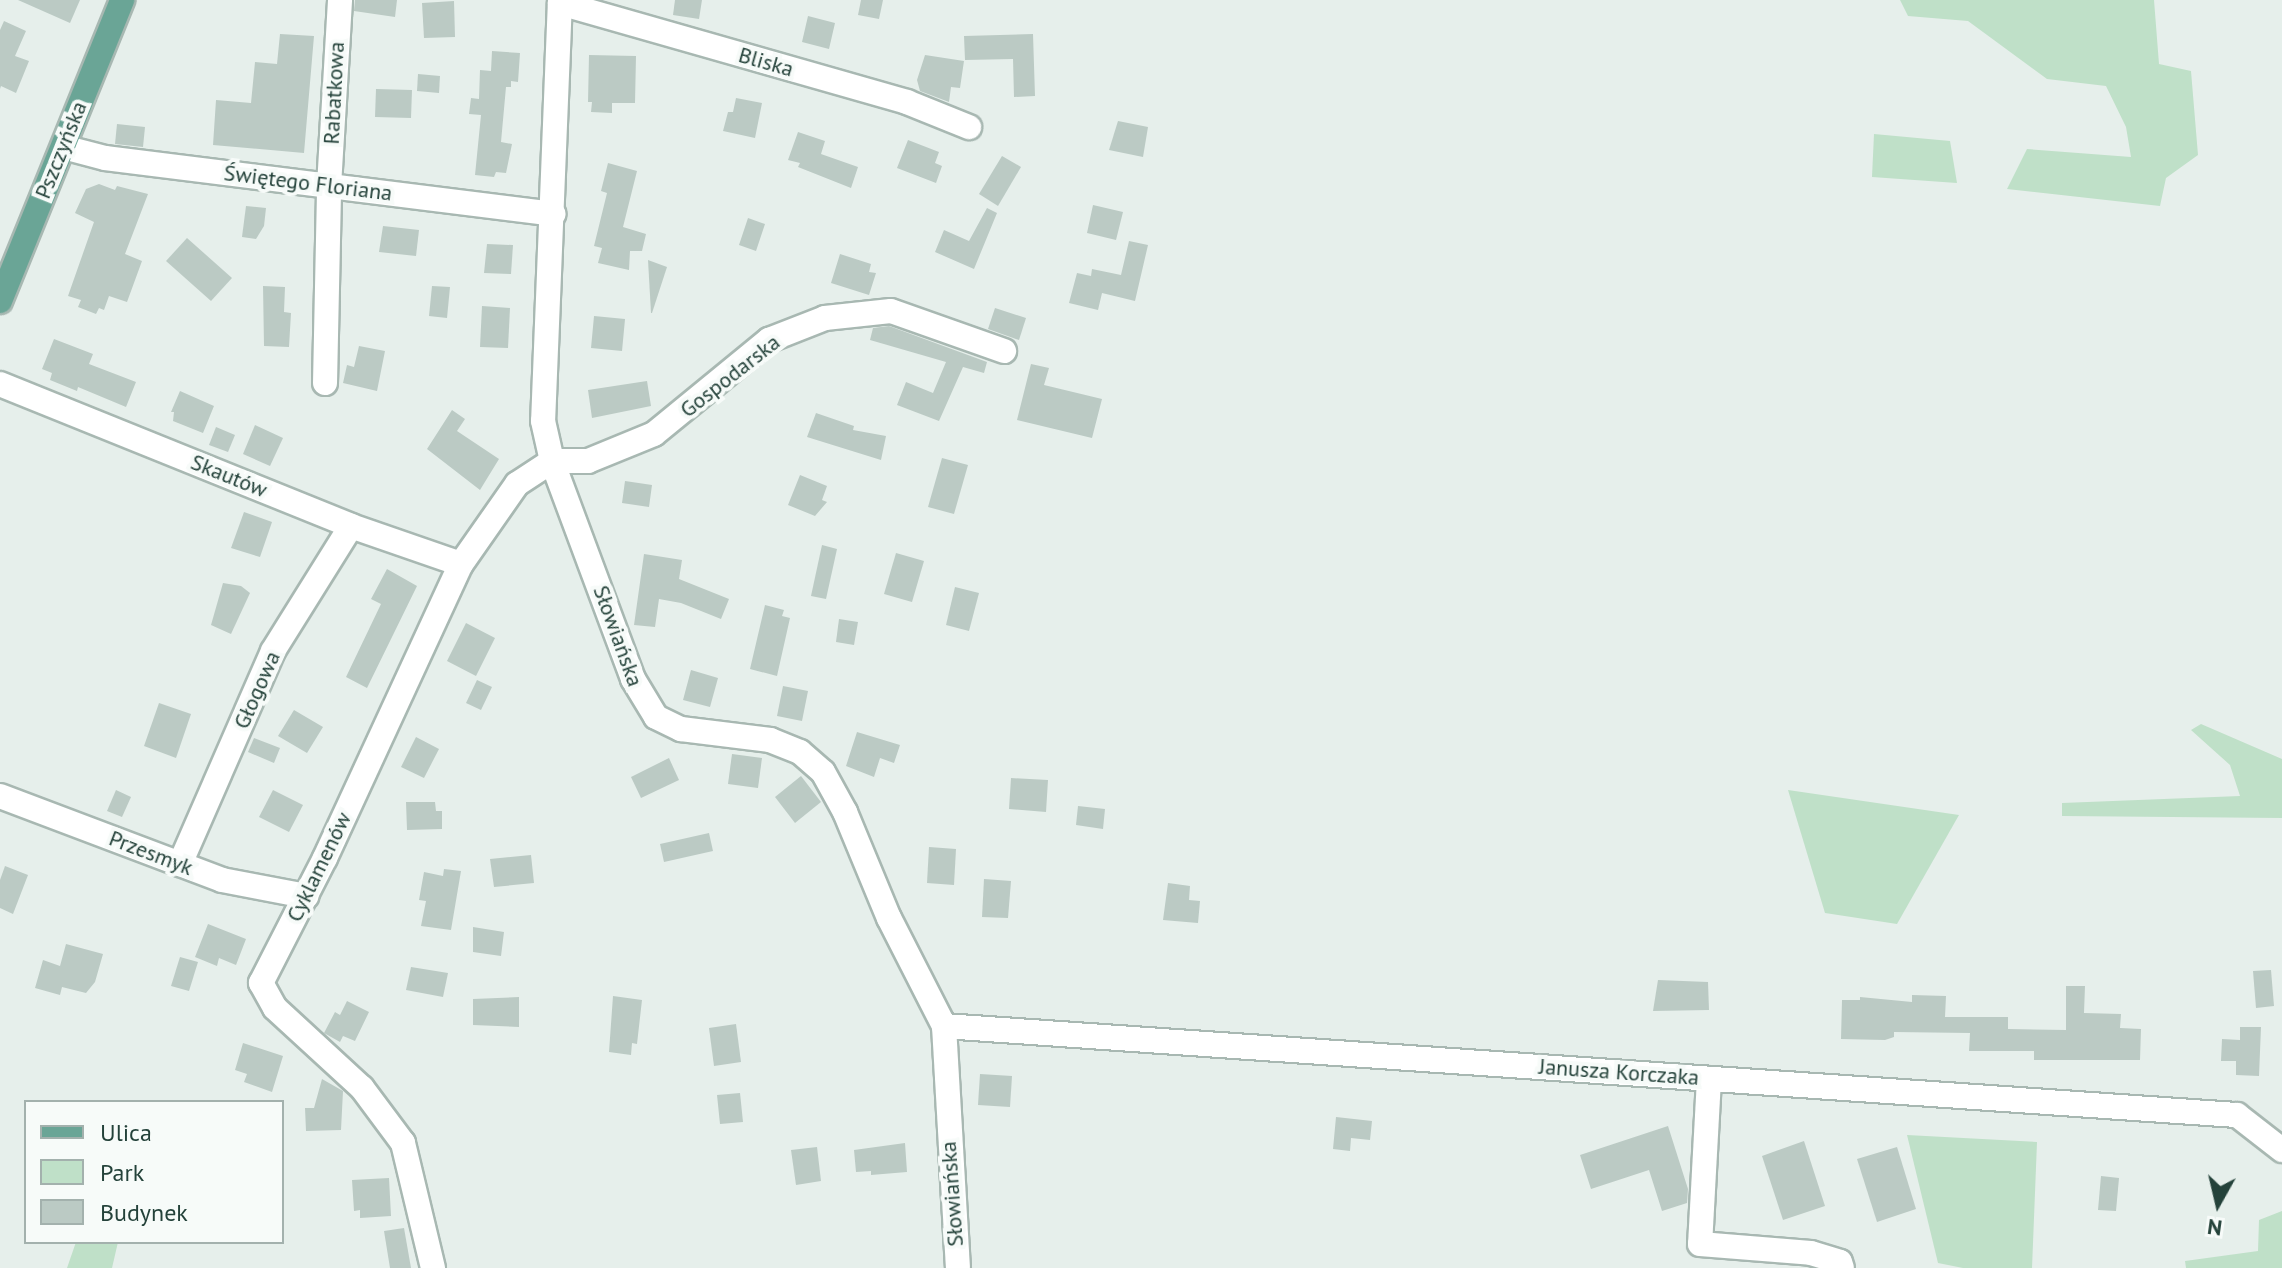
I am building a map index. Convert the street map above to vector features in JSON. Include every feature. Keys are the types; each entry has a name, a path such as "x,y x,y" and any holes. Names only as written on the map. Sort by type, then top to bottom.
{"main road":[{"name":"Pszczyńska","path":"0,301 122,0"}],"street":[{"name":"Rabatkowa","path":"325,383 329,186 340,0"},
{"name":"Bliska","path":"560,2 907,102 969,127"},
{"name":"Słowiańska","path":"560,2 554,214 543,421 552,461 641,697 656,717 681,729 770,740 800,752 823,772 845,812 889,918 944,1026 958,1268"},
{"name":"Świętego Floriana","path":"63,147 105,158 554,214"},
{"name":"Gospodarska","path":"552,461 588,461 654,434 769,340 825,318 891,311 1004,351"},
{"name":"Skautów","path":"0,384 351,526 461,564"},
{"name":"Cyklamenów","path":"433,1268 403,1143 362,1088 275,1008 261,983 306,896 461,564 517,484 552,461"},
{"name":"Głogowa","path":"180,864 273,651 351,526"},
{"name":"Przesmyk","path":"0,796 222,880 306,896"},
{"name":"Janusza Korczaka","path":"944,1026 2237,1115 2282,1150"},
{"path":"1709,1079 1701,1256 1811,1253 1840,1262 1842,1268"}],"green space":[{"path":"1900,0 2154,0 2159,64 2191,71 2198,155 2166,178 2160,206 2007,189 2027,149 2131,157 2126,127 2106,86 2047,79 1968,21 1908,16"},
{"path":"1874,134 1950,141 1957,183 1872,177"},
{"path":"2201,724 2282,759 2282,818 2062,816 2062,803 2240,796 2230,765 2191,730"},
{"path":"1788,790 1959,815 1897,924 1825,913"},
{"path":"1907,1135 2037,1142 2032,1268 1963,1268 1938,1263"},
{"path":"2282,1211 2282,1268 2186,1268 2185,1261 2258,1251 2259,1220"},
{"path":"75,1244 118,1244 112,1268 67,1268"}],"building":[{"path":"18,0 80,0 70,23"},
{"path":"355,0 397,0 395,17 354,11"},
{"path":"675,0 702,0 699,19 673,15"},
{"path":"861,0 883,0 879,19 858,15"},
{"path":"454,1 455,37 424,38 422,3"},
{"path":"808,16 835,23 829,49 802,42"},
{"path":"4,21 26,31 15,56 29,61 16,93 1,86 0,89 0,30"},
{"path":"280,34 314,36 304,153 213,145 216,100 251,103 255,62 277,64"},
{"path":"1033,34 1035,96 1014,97 1013,59 965,60 964,36"},
{"path":"492,51 520,53 518,82 511,81 511,87 506,87 501,142 512,144 506,173 496,172 494,177 475,175 481,115 469,114 471,98 479,99 480,70 491,71"},
{"path":"589,55 636,56 635,103 612,103 612,113 591,112 592,102 588,102"},
{"path":"925,55 964,61 960,88 951,87 949,102 920,91 917,80"},
{"path":"418,74 440,76 439,93 417,91"},
{"path":"376,89 412,90 411,118 375,117"},
{"path":"736,98 762,103 755,138 723,131"},
{"path":"1118,121 1148,127 1143,157 1109,150"},
{"path":"117,124 145,127 143,147 115,144"},
{"path":"798,132 825,141 821,154 858,167 851,188 788,160"},
{"path":"908,140 939,152 935,163 942,166 936,183 897,168"},
{"path":"1002,156 1021,167 998,206 979,194"},
{"path":"608,163 637,171 623,227 646,234 642,251 630,251 629,270 598,263 602,248 594,246 607,193 601,191"},
{"path":"99,184 115,190 117,186 148,194 125,254 142,261 127,302 109,296 104,310 99,308 96,314 78,307 81,300 68,296 94,222 75,213 86,189"},
{"path":"1093,205 1123,212 1116,240 1087,233"},
{"path":"246,206 266,208 264,226 256,239 242,237"},
{"path":"987,208 997,213 974,269 935,252 944,230 969,241"},
{"path":"748,218 765,224 756,251 739,245"},
{"path":"383,226 419,230 416,256 379,252"},
{"path":"187,238 232,278 211,301 166,261"},
{"path":"1129,241 1148,245 1135,301 1102,293 1098,310 1069,303 1077,273 1091,276 1092,269 1121,275"},
{"path":"487,244 513,245 511,274 484,273"},
{"path":"840,254 871,264 869,272 876,273 869,295 831,283"},
{"path":"648,260 667,267 652,313 651,313"},
{"path":"263,286 285,287 284,312 291,313 289,347 264,346"},
{"path":"432,286 450,287 447,318 429,316"},
{"path":"482,306 510,308 508,348 480,347"},
{"path":"995,308 1026,318 1019,340 988,329"},
{"path":"594,316 625,319 622,351 591,348"},
{"path":"889,326 987,362 984,373 963,367 939,421 897,405 906,382 933,393 946,362 870,340 873,328"},
{"path":"54,339 93,354 89,364 136,382 126,407 78,387 77,391 50,380 52,373 42,369"},
{"path":"359,346 385,351 377,391 343,383 347,365 354,367"},
{"path":"1031,364 1049,368 1044,385 1102,399 1092,438 1017,420"},
{"path":"647,381 651,406 592,418 588,390"},
{"path":"180,391 214,406 203,433 173,421 174,412 171,412"},
{"path":"452,410 465,419 457,431 499,459 480,490 427,449"},
{"path":"816,413 854,426 853,430 886,436 881,460 807,437"},
{"path":"255,425 283,438 270,466 243,454"},
{"path":"216,427 235,435 228,452 209,445"},
{"path":"942,458 968,465 954,514 928,507"},
{"path":"800,475 827,486 822,500 827,502 815,516 788,505"},
{"path":"625,481 652,485 649,507 622,503"},
{"path":"244,512 272,522 260,557 231,548"},
{"path":"822,545 837,549 826,599 811,596"},
{"path":"896,553 924,561 912,602 884,594"},
{"path":"644,554 682,560 679,579 729,599 721,619 681,603 659,599 655,627 634,625"},
{"path":"387,569 417,586 367,688 346,677 381,604 371,599"},
{"path":"223,583 241,586 250,593 231,634 211,625"},
{"path":"955,587 979,593 969,631 946,625"},
{"path":"765,605 784,610 782,616 790,618 777,676 750,669"},
{"path":"839,619 858,622 854,645 836,642"},
{"path":"466,623 495,638 476,676 447,661"},
{"path":"691,670 718,678 710,707 683,700"},
{"path":"477,680 492,687 481,710 466,703"},
{"path":"783,686 808,691 802,721 777,716"},
{"path":"159,703 191,714 176,758 144,746"},
{"path":"294,710 323,727 307,753 278,736"},
{"path":"857,732 900,745 894,763 880,758 874,777 846,766"},
{"path":"416,737 439,749 424,778 401,767"},
{"path":"254,738 280,748 274,763 248,752"},
{"path":"732,754 762,758 758,788 728,784"},
{"path":"669,758 679,780 641,798 631,777"},
{"path":"801,776 821,802 795,823 775,797"},
{"path":"1011,778 1048,780 1046,812 1009,809"},
{"path":"116,790 131,797 122,817 107,811"},
{"path":"273,790 303,805 289,832 259,817"},
{"path":"406,802 435,802 436,811 442,811 442,829 407,830"},
{"path":"1078,806 1105,809 1103,829 1076,825"},
{"path":"709,833 713,851 664,862 660,844"},
{"path":"929,847 956,849 954,885 927,883"},
{"path":"531,855 534,883 494,887 490,859"},
{"path":"5,866 28,875 13,914 0,908 0,880"},
{"path":"444,869 461,871 451,930 421,926 426,901 419,900 424,872 443,876"},
{"path":"984,879 1011,881 1008,918 982,917"},
{"path":"1168,883 1190,886 1189,900 1200,901 1198,923 1163,920"},
{"path":"208,924 246,939 236,965 219,958 217,966 195,957"},
{"path":"473,927 504,932 501,956 473,952"},
{"path":"66,944 103,954 95,982 86,993 62,987 60,995 35,988 43,960 60,966"},
{"path":"180,957 198,962 189,991 171,986"},
{"path":"411,967 448,973 443,997 406,990"},
{"path":"2271,970 2274,1006 2256,1008 2253,971"},
{"path":"1658,980 1708,982 1709,1010 1653,1011"},
{"path":"2066,986 2085,986 2084,1013 2121,1014 2120,1028 2141,1029 2140,1060 2034,1060 2034,1051 1969,1051 1970,1033 1894,1032 1894,1037 1885,1040 1841,1039 1842,1000 1860,1000 1860,997 1912,1002 1912,995 1946,996 1945,1017 2008,1017 2008,1029 2066,1030"},
{"path":"613,996 642,1000 637,1044 632,1043 631,1055 609,1052"},
{"path":"519,997 519,1027 473,1025 473,999"},
{"path":"347,1001 369,1012 355,1041 343,1036 340,1042 324,1033 335,1012 340,1015"},
{"path":"736,1024 741,1062 714,1066 709,1028"},
{"path":"2240,1027 2261,1027 2259,1076 2236,1075 2236,1061 2221,1061 2222,1039 2240,1040"},
{"path":"243,1043 283,1056 272,1092 244,1082 247,1074 235,1070"},
{"path":"980,1074 1012,1076 1010,1107 978,1105"},
{"path":"322,1079 343,1091 341,1130 306,1131 305,1108 314,1108"},
{"path":"740,1093 743,1122 720,1124 717,1095"},
{"path":"1336,1117 1372,1121 1370,1140 1351,1138 1350,1151 1333,1149"},
{"path":"1668,1126 1688,1189 1687,1203 1662,1211 1649,1170 1591,1189 1580,1155"},
{"path":"1804,1141 1825,1206 1783,1220 1762,1156"},
{"path":"905,1143 907,1172 871,1175 871,1171 856,1172 854,1150"},
{"path":"817,1147 821,1181 796,1185 791,1150"},
{"path":"1897,1147 1916,1209 1877,1222 1857,1159"},
{"path":"2101,1176 2119,1178 2116,1211 2098,1210"},
{"path":"389,1178 391,1216 360,1218 360,1210 354,1211 352,1180"},
{"path":"404,1228 411,1268 390,1268 384,1231"}]}
